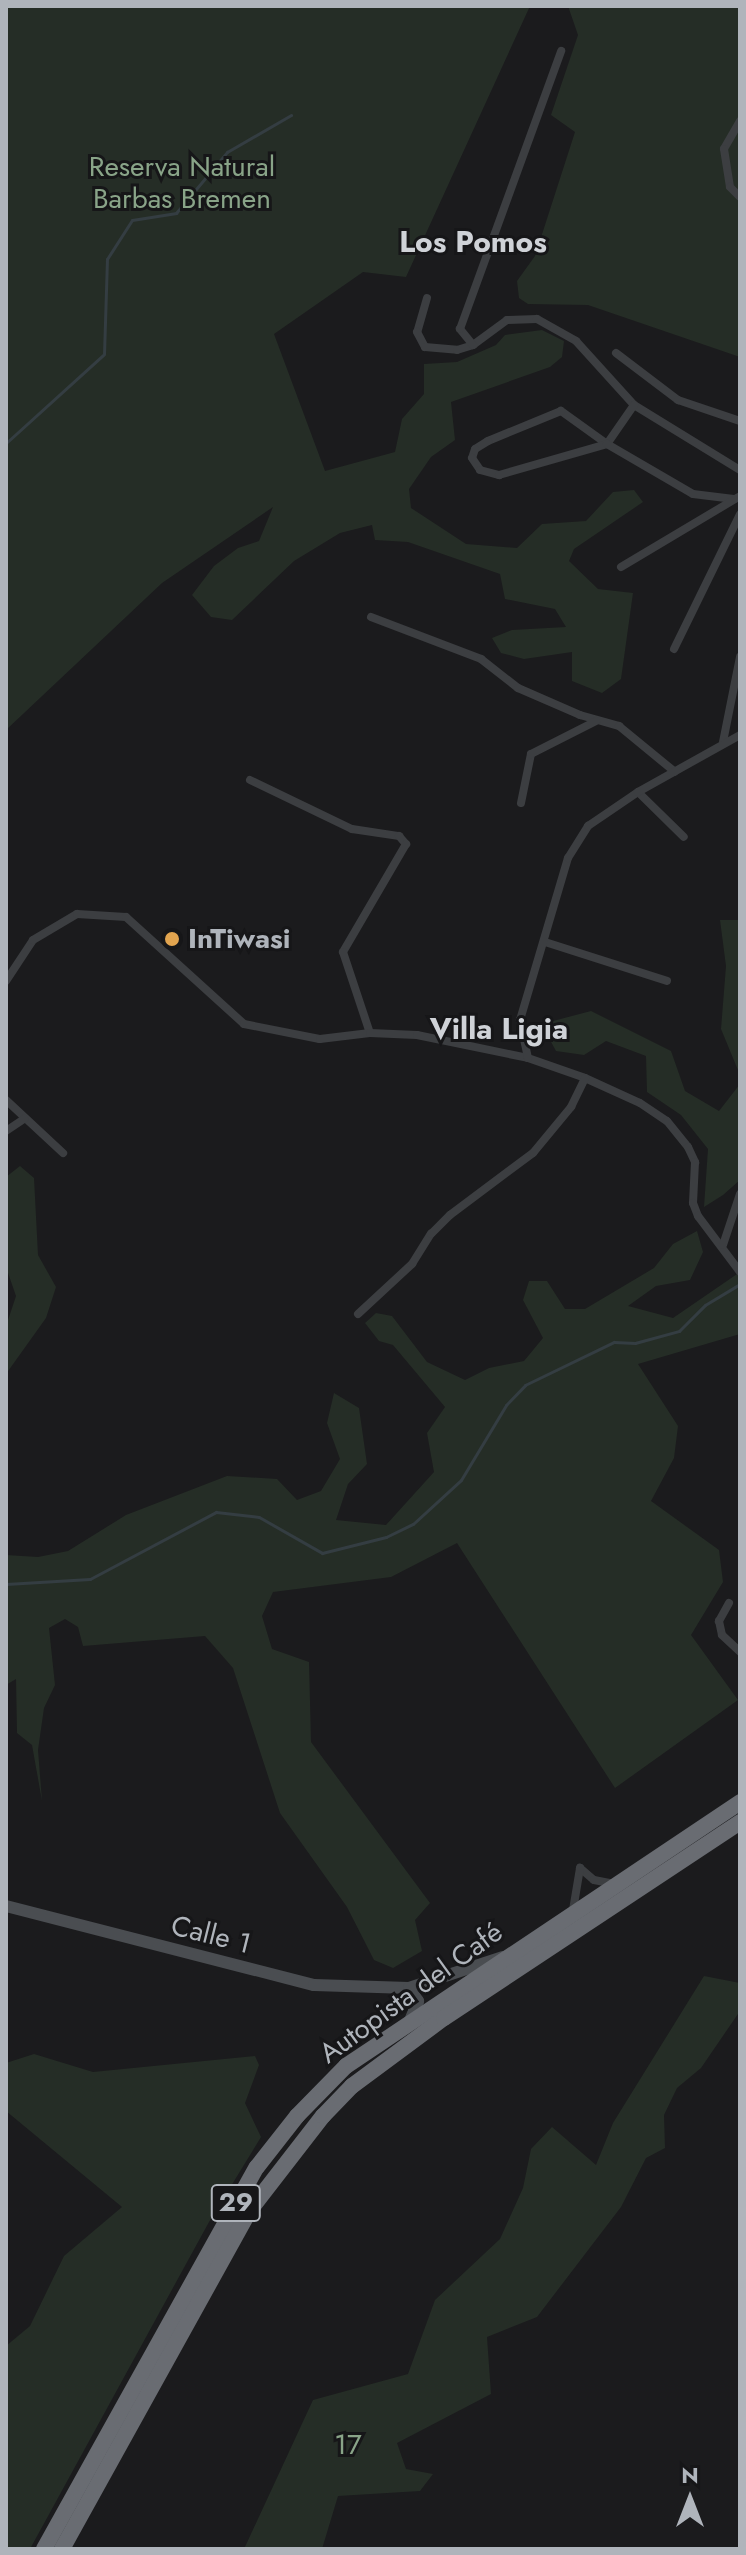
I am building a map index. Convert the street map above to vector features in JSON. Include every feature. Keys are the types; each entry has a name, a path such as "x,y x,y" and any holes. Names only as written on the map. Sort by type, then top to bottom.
{"highway":[{"name":"Autopista del Café","path":"44,2549 257,2167 346,2066 740,1802"},
{"name":"Autopista del Café","path":"62,2549 250,2210 323,2116 352,2086 444,2018 740,1822"}],"street":[{"path":"473,345 460,336 460,329 561,51"},
{"path":"740,121 724,149 730,187 740,197"},
{"path":"427,298 418,321 420,341 445,351 473,345 507,320 537,319 576,341 634,405 740,470"},
{"path":"616,353 678,400 740,421"},
{"path":"634,405 607,444 499,475 480,470 472,458 475,449 488,441 561,411 607,444 693,494 737,498"},
{"path":"621,567 737,498"},
{"path":"674,649 740,514"},
{"path":"371,617 481,659 518,688 633,735 675,772"},
{"path":"723,742 740,657"},
{"path":"521,803 531,754 544,743 596,721"},
{"path":"528,1058 520,1020 568,858 588,826 638,792 740,735"},
{"path":"250,780 352,829 399,836 406,844 343,952 370,1033"},
{"path":"638,792 684,837"},
{"path":"6,981 33,940 77,914 126,917 244,1024 320,1039 370,1033 417,1035 528,1058 585,1078 658,1115 688,1147 695,1162 693,1203 738,1270"},
{"path":"545,942 667,981"},
{"path":"358,1314 412,1264 431,1234 450,1215 533,1153 571,1107 585,1078"},
{"path":"6,1100 63,1153"},
{"path":"6,1131 24,1119"},
{"path":"723,1245 740,1194"},
{"path":"729,1603 719,1621 722,1635 740,1652"},
{"path":"572,1912 580,1868 600,1882 616,1884"},
{"name":"Calle 1","path":"6,1906 314,1985 409,1988 509,1954"},
{"path":"409,1988 418,2001 409,2024"}],"green space":[{"name":"Reserva Natural Barbas Bremen","path":"6,6 530,6 406,277 363,272 274,334 325,471 395,452 402,419 424,394 424,364 457,362 496,345 505,335 542,330 564,341 562,357 550,367 451,402 455,440 431,457 409,489 411,508 466,544 517,548 542,524 586,521 613,492 634,490 643,502 574,549 569,561 598,589 633,593 621,679 602,693 572,681 572,652 524,659 501,653 492,638 512,630 566,627 555,609 505,599 500,574 408,542 375,540 372,525 340,533 294,561 232,620 211,617 192,595 214,566 238,548 259,541 273,507 162,583 6,730"},
{"path":"568,6 740,6 740,357 588,305 528,304 519,298 517,281 535,256 575,132 551,115 578,35"},
{"path":"720,920 740,920 740,1075 721,1029 726,966"},
{"path":"591,1011 671,1051 685,1091 719,1111 740,1084 740,1180 723,1195 704,1207 708,1149 681,1115 647,1092 646,1056 606,1041 584,1055 556,1051 545,1031 553,1021"},
{"path":"20,1166 34,1178 38,1255 56,1287 46,1318 6,1374 6,1326 16,1296 7,1270 6,1177"},
{"path":"697,1231 703,1252 690,1280 656,1286 628,1306 673,1318 740,1272 740,1334 638,1364 678,1426 674,1458 651,1501 719,1550 723,1582 691,1635 738,1700 615,1788 457,1543 391,1577 273,1592 262,1616 272,1649 309,1662 311,1742 430,1903 415,1920 422,1951 393,1968 374,1960 347,1907 280,1813 233,1668 205,1636 83,1646 78,1627 65,1619 49,1628 55,1685 44,1708 38,1750 42,1801 32,1745 17,1733 16,1679 6,1685 6,1555 38,1557 68,1551 126,1515 227,1476 277,1479 297,1500 321,1491 340,1459 327,1423 334,1393 359,1408 367,1464 348,1484 336,1520 386,1525 434,1472 427,1433 445,1407 393,1345 379,1341 365,1323 376,1313 392,1316 427,1362 465,1380 489,1368 524,1361 543,1338 523,1300 529,1281 547,1281 565,1309 585,1309 654,1268 673,1244"},
{"name":"17","path":"704,1976 740,1983 740,2011 701,2068 677,2088 664,2115 665,2148 646,2158 621,2207 537,2317 487,2337 491,2394 397,2443 406,2469 433,2474 420,2491 338,2496 322,2549 244,2549 313,2400 408,2374 435,2300 500,2239 523,2188 531,2149 552,2127 596,2165 613,2123"},
{"path":"34,2054 93,2072 255,2056 259,2065 245,2103 261,2137 209,2222 30,2549 6,2549 6,2346 30,2326 64,2256 122,2207 6,2111 6,2063"}],"waterway":[{"path":"6,443 104,354 107,259 132,220 176,213 227,152 291,115"},
{"path":"6,1584 90,1579 216,1512 259,1517 322,1553 386,1537 413,1524 461,1480 506,1405 525,1385 614,1342 635,1343 679,1331 705,1305 740,1284"}],"place":[{"name":"InTiwasi","path":"172,939"}],"district":[{"name":"Los Pomos","path":"473,242"},
{"name":"Villa Ligia","path":"499,1029"}]}
